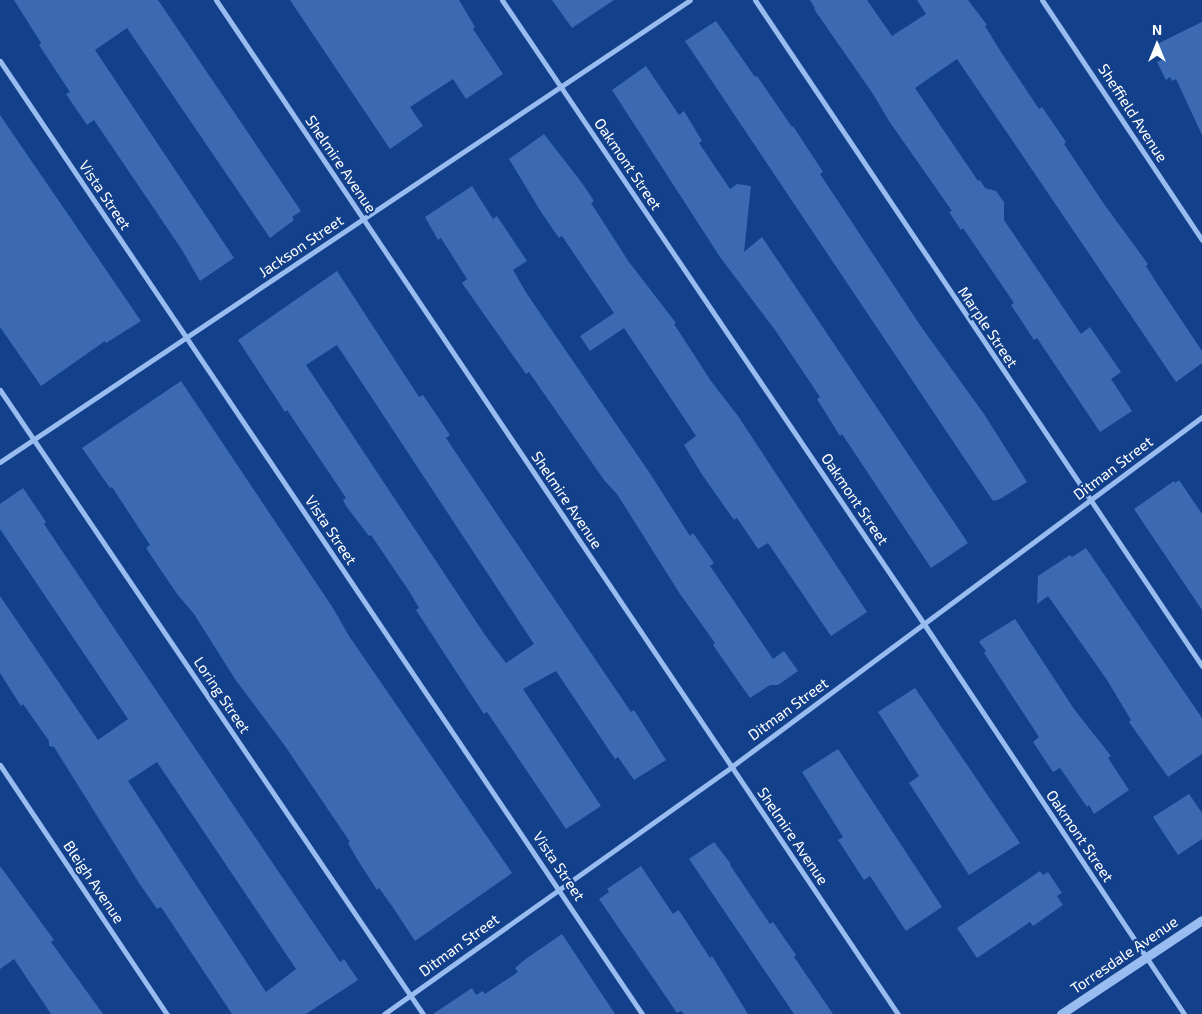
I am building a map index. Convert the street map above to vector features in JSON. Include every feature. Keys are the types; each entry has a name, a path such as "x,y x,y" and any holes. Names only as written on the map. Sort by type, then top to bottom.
{"street":[{"name":"Shelmire Avenue","path":"216,0 898,1014"},
{"name":"Oakmont Street","path":"502,0 924,624 1184,1014"},
{"name":"Jackson Street","path":"0,462 690,0"},
{"name":"Marple Street","path":"755,0 1090,502 1202,666"},
{"name":"Sheffield Avenue","path":"1042,0 1202,240"},
{"name":"Vista Street","path":"0,61 559,888 642,1014"},
{"name":"Loring Street","path":"0,390 423,1014"},
{"name":"Ditman Street","path":"384,1014 731,767 1202,417"},
{"name":"Bleigh Avenue","path":"0,765 167,1014"},
{"name":"Torresdale Avenue","path":"1061,1014 1145,956 1202,920"}],"building":[{"path":"14,0 158,0 301,211 292,217 294,220 270,238 127,28 95,50 234,258 200,281 182,250 94,120 87,125 66,94 70,92 39,45 41,43"},
{"path":"290,0 459,0 475,27 473,29 503,74 466,99 453,79 410,107 423,126 390,149"},
{"path":"552,0 614,0 572,28"},
{"path":"810,0 867,0 892,36 926,14 917,0 968,0 987,25 985,26 1001,52 1039,109 1042,107 1104,204 1148,264 1146,266 1202,351 1202,363 1176,382 957,59 915,88 978,181 980,180 985,188 996,191 1004,202 1004,220 1081,334 1090,327 1121,372 1111,379 1132,411 1100,432 1037,338 1034,340 1011,305 1014,303 963,228 961,230 949,212 952,211 889,121 873,94 814,9"},
{"path":"716,21 755,77 757,76 793,126 823,172 820,174 922,328 984,414 1027,482 1000,499 993,501 685,41"},
{"path":"1202,22 1202,135 1176,79 1172,81 1170,77 1166,80 1157,62 1163,59 1155,45"},
{"path":"646,66 679,115 684,111 702,141 699,143 730,189 737,184 751,186 744,252 762,237 968,543 931,568 842,434 840,436 817,399 820,397 775,330 720,257 612,90"},
{"path":"0,115 141,321 106,343 105,341 41,386 0,327"},
{"path":"544,134 582,183 594,201 591,203 629,262 676,323 674,324 711,381 738,416 867,612 831,636 768,543 758,549 737,518 734,520 703,476 684,445 696,436 624,328 590,351 580,336 614,313 562,236 559,238 541,212 509,159"},
{"path":"472,186 493,219 497,216 527,261 513,270 527,294 649,472 690,536 693,533 714,563 710,566 773,659 784,651 798,671 778,685 770,685 750,698 713,645 715,643 680,594 617,494 604,480 529,372 526,374 462,283 467,279 441,238 438,240 425,217"},
{"path":"337,271 419,397 423,395 450,435 446,438 505,526 631,712 634,710 666,760 634,780 618,757 615,759 556,671 523,689 601,806 566,829 487,712 484,714 416,610 419,608 409,591 371,535 369,536 346,506 343,500 346,498 287,410 285,412 238,340","holes":["337,345 534,644 506,663 485,635 306,365"]},
{"path":"181,381 333,608 349,636 512,873 415,941 379,888 377,890 348,843 350,842 285,746 235,679 194,614 177,594 146,548 150,545 112,487 110,488 82,448"},
{"path":"1179,480 1202,514 1202,610 1134,509 1174,481 1175,483"},
{"path":"23,488 46,522 44,524 340,962 344,959 358,980 306,1014 232,1014 161,907 157,909 139,883 54,747 49,746 49,741 23,704 21,706 0,673 0,596 98,740 128,719 0,529 0,504","holes":["157,762 296,969 266,992 128,781"]},
{"path":"1086,548 1202,718 1202,754 1168,777 1129,722 1131,720 1107,680 1048,596 1037,604 1038,576 1070,555 1072,557"},
{"path":"1015,619 1074,709 1111,756 1108,758 1129,790 1094,814 1060,768 1053,772 1033,742 1039,737 984,653 986,651 979,642"},
{"path":"915,688 1020,843 969,875 909,783 919,776 878,712"},
{"path":"838,749 942,907 906,931 870,876 864,880 838,840 843,837 802,772"},
{"path":"1189,794 1202,813 1202,839 1178,855 1153,817"},
{"path":"714,842 731,864 770,924 773,922 796,955 794,957 833,1014 794,1014 689,859"},
{"path":"0,866 54,940 51,942 103,1014 51,1014 14,959 0,969"},
{"path":"641,866 673,914 678,910 680,912 710,958 712,956 748,1014 684,1014 681,1011 677,1013 599,899 609,892 607,889"},
{"path":"1040,871 1043,875 1048,872 1062,893 1057,896 1063,905 1033,926 1030,922 977,958 957,928"},
{"path":"562,934 615,1014 433,1014 472,988 476,995 483,991 485,994 518,972 515,968"}]}
